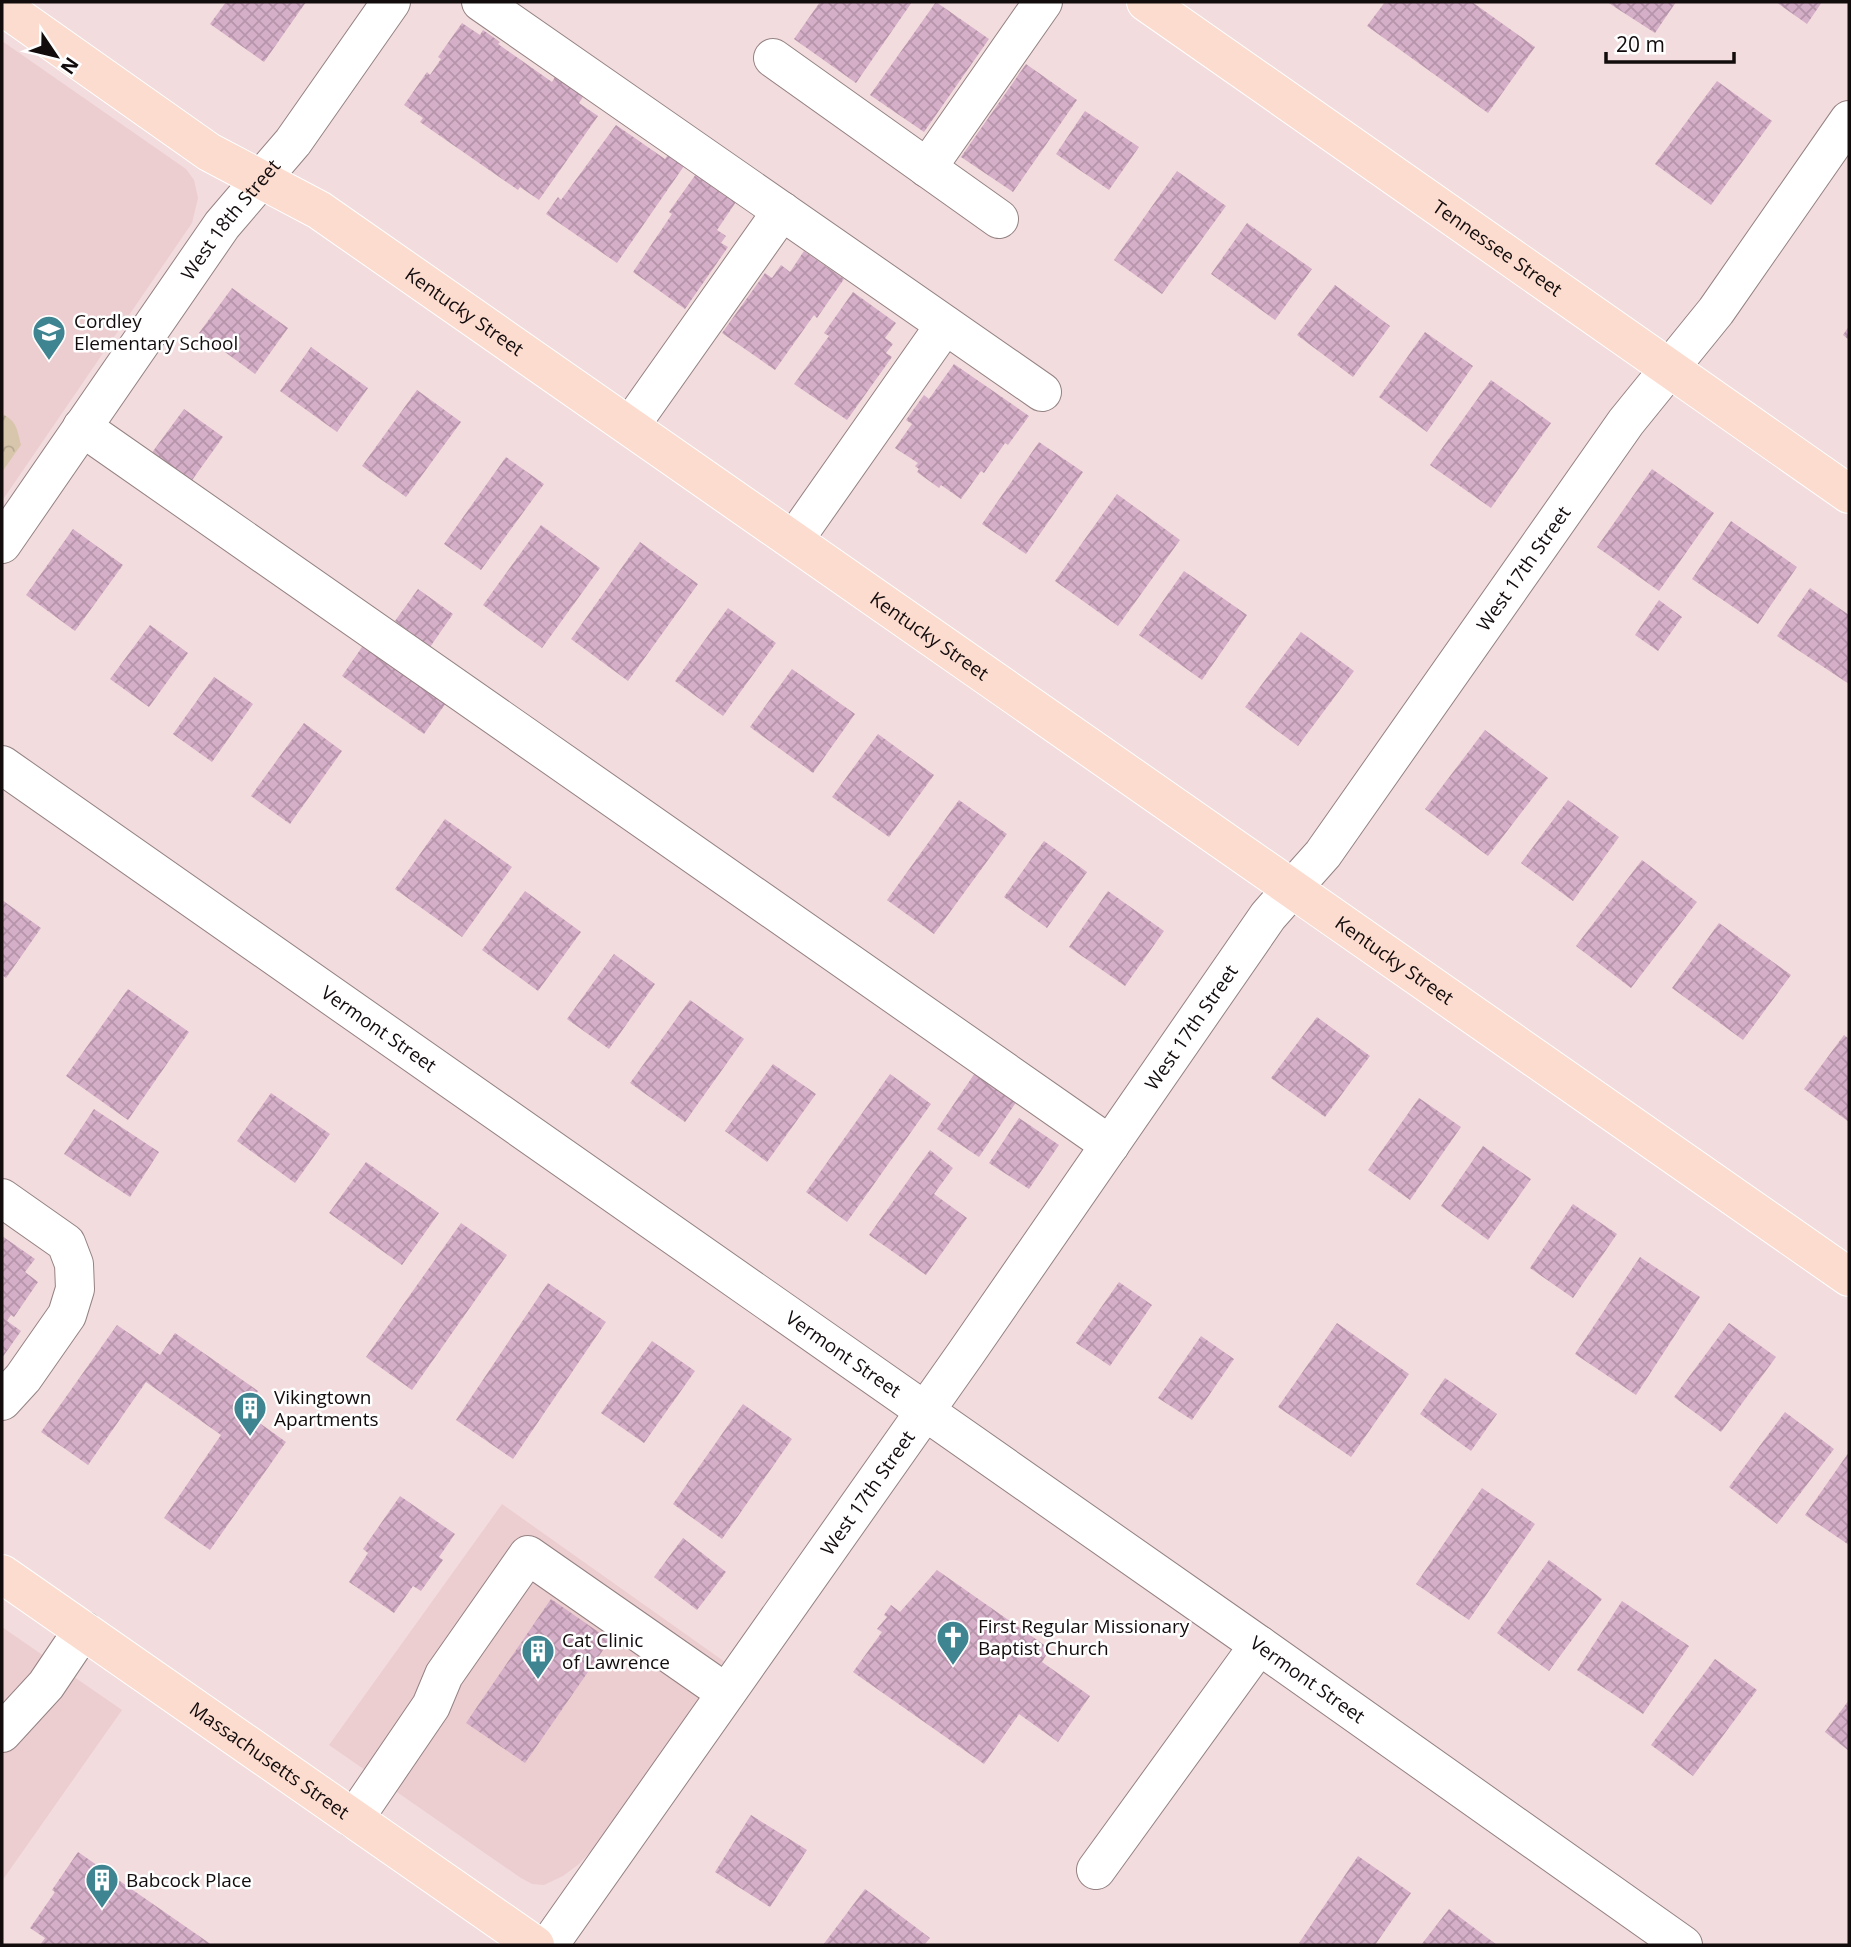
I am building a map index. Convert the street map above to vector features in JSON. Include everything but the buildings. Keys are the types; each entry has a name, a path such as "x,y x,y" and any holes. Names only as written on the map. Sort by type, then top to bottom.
{"main road":[{"name":"Tennessee Street","path":"1146,2 1849,494"},
{"name":"Kentucky Street","path":"2,6 209,152 319,210 1849,1277"},
{"name":"Massachusetts Street","path":"2,1574 535,1945"}],"street":[{"name":"West 18th Street","path":"2,544 222,225 293,142 391,2"},
{"path":"481,2 1042,392"},
{"path":"927,168 1043,2"},
{"path":"773,58 999,219"},
{"name":"West 17th Street","path":"550,1945 1268,916 1323,854 1623,426 1716,311 1849,120"},
{"path":"630,426 782,211"},
{"path":"794,540 945,325"},
{"path":"82,427 1110,1145"},
{"name":"Vermont Street","path":"2,765 1259,1645 1682,1945"},
{"path":"2,1198 66,1244 74,1264 75,1289 67,1315 23,1378 2,1401"},
{"path":"354,1819 431,1706 444,1675 528,1555 726,1693"},
{"path":"2,1733 46,1685 83,1630"},
{"path":"1097,1870 1259,1645"}],"shaded area":[{"name":"Cordley Elementary School","path":"2,41 186,169 194,180 198,198 192,223 2,501"},
{"path":"502,1504 725,1662 592,1850 563,1876 544,1885 532,1884 521,1878 329,1745"},
{"path":"2,1627 122,1710 2,1881"}],"green space":[{"path":"2,414 14,423 21,445 2,472"}],"place":[{"name":"Cordley Elementary School","path":"49,362"},
{"name":"Vikingtown Apartments","path":"250,1438"},
{"name":"First Regular Missionary Baptist Church","path":"953,1667"},
{"name":"Cat Clinic of Lawrence","path":"538,1681"},
{"name":"Babcock Place","path":"102,1910"}]}
